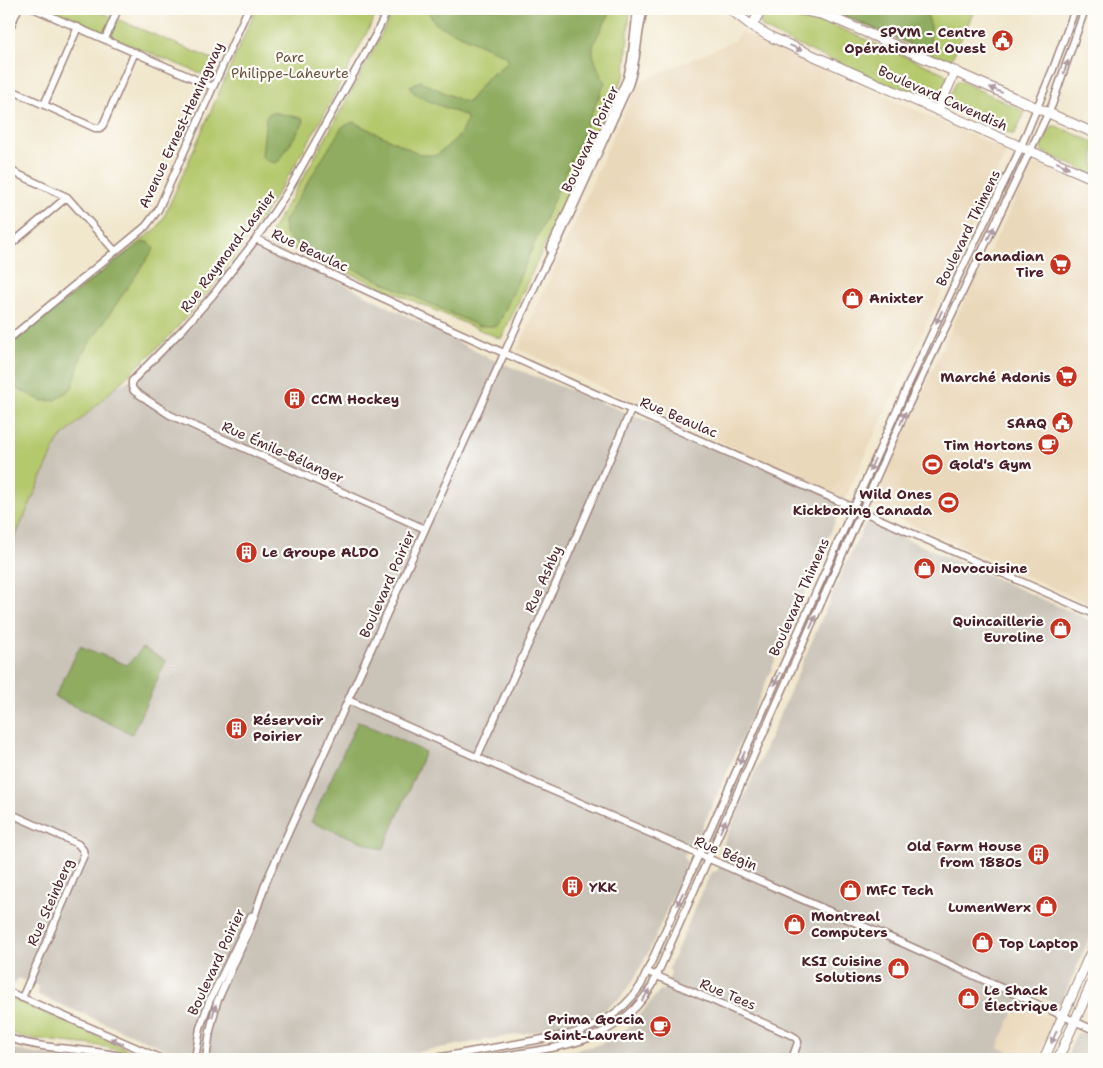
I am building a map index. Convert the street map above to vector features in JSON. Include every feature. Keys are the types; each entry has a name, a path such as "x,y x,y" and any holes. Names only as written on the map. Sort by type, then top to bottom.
{"main road":[{"name":"Boulevard Cavendish","path":"730,9 752,26 778,40 1094,179"},
{"path":"752,26 761,9"},
{"name":"Boulevard Cavendish","path":"796,9 815,12 834,19 1094,133"},
{"path":"938,110 955,71"},
{"path":"1044,1059 1094,945"},
{"path":"1058,1059 1094,978"}],"street":[{"path":"9,30 18,9"},
{"path":"35,9 213,87"},
{"path":"105,39 118,9"},
{"name":"Avenue Ernest-Hemingway","path":"9,339 146,226 158,210 248,9"},
{"name":"Rue Raymond-Lasnier","path":"134,391 132,381 183,330 201,309 256,239 288,191 376,34 388,9"},
{"name":"Boulevard Poirier","path":"541,273 559,225 627,78 637,9"},
{"name":"Boulevard Poirier","path":"195,1059 200,1028 209,1002 256,906 505,352 629,85 634,69 644,9"},
{"name":"Boulevard Thimens","path":"430,1059 572,1034 598,1025 626,1004 641,985 956,280 1006,180 1053,69 1075,9"},
{"name":"Boulevard Thimens","path":"486,1059 567,1045 600,1034 617,1025 633,1011 649,991 657,977 924,372 1049,113 1085,9"},
{"path":"44,105 78,27"},
{"path":"9,89 95,128 100,128 135,52"},
{"path":"9,170 67,197 115,251"},
{"path":"9,245 67,197"},
{"name":"Rue Beaulac","path":"256,239 631,410 854,506 1094,614"},
{"name":"Rue Émile-Bélanger","path":"134,391 170,415 425,529"},
{"name":"Rue Ashby","path":"477,757 560,574 631,410"},
{"name":"Rue Bégin","path":"348,700 907,945 1094,1030"},
{"path":"756,726 765,730"},
{"path":"728,790 737,794"},
{"name":"Rue Steinberg","path":"9,813 78,844 84,855 22,998"},
{"name":"Boulevard Poirier","path":"206,1059 217,1002 251,926 256,906"},
{"name":"Rue Tees","path":"648,972 791,1034 797,1041 792,1059"},
{"path":"9,992 162,1059"},
{"path":"9,1038 48,1048 96,1051 132,1059"},
{"path":"483,1050 486,1059"}],"shaded area":[{"path":"741,32 1007,151 845,499 518,349 619,123 640,82 734,41"},
{"path":"1040,164 1094,189 1094,606 883,512 884,510 874,507 873,503 950,331 1031,168 1033,165"},
{"path":"256,239 491,359 845,499 718,793 695,843 691,842 683,858 687,862 649,951 634,979 621,997 588,1019 544,1030 376,1059 215,1059 214,1055 188,1050 182,1056 38,995 38,986 18,978 14,984 9,982 9,551 58,441 116,387 145,372 213,302"},
{"path":"870,523 1094,622 1094,928 1061,1003 1056,1004 1023,990 998,1047 1026,1059 531,1059 594,1046 609,1040 632,1025 660,990 664,990 671,974 669,968 711,872 717,871 723,858 720,852 843,570 865,524"},
{"path":"1018,1003 1053,1020 1054,1024 1038,1059 1026,1059 998,1047"},
{"path":"1077,1033 1083,1033 1094,1038 1094,1059 1066,1059"},
{"path":"9,1048 30,1053 75,1059 9,1059"}],"green space":[{"path":"42,9 93,9 217,61 209,77"},
{"name":"Parc Philippe-Laheurte","path":"256,9 379,9 324,115 289,175 240,251 207,294 165,341 58,441 9,551 9,344 157,228 163,219"},
{"path":"394,9 630,9 625,74 501,339 273,240 270,233 365,66"},
{"path":"426,9 613,9 598,34 593,48 595,62 605,83 497,326 479,326 290,240 285,233 284,221 342,127 353,122 422,155 437,155 460,135 467,120 466,116 421,98 411,90 410,86 420,81 468,102 488,77 507,63 508,57 436,24"},
{"path":"827,9 975,9 952,58 953,64"},
{"path":"829,9 925,9 931,26 930,52"},
{"path":"767,11 807,17 828,23 944,73 948,77 935,103 929,103 777,36 762,27 760,22"},
{"path":"957,81 961,81 1025,112 1014,135 948,108 945,104"},
{"path":"271,112 302,118 304,122 279,161 274,163 264,159 262,156 266,117"},
{"path":"1052,126 1094,142 1094,175 1041,151"},
{"path":"143,242 149,242 154,249 82,354 72,388 56,400 42,401 9,384 9,346 118,259"},
{"path":"80,646 127,665 143,648 166,661 132,734 55,697"},
{"path":"358,721 425,752 383,850 311,822"},
{"path":"9,997 149,1059 101,1046 26,1038 9,1032"}],"place":[{"name":"SPVM - Centre Opérationnel Ouest","path":"1002,40"},
{"name":"Canadian Tire","path":"1060,264"},
{"name":"Anixter","path":"853,298"},
{"name":"Marché Adonis","path":"1067,377"},
{"name":"CCM Hockey","path":"295,399"},
{"name":"SAAQ","path":"1063,423"},
{"name":"Tim Hortons","path":"1049,445"},
{"name":"Gold's Gym","path":"933,464"},
{"name":"Wild Ones Kickboxing Canada","path":"948,502"},
{"name":"Le Groupe ALDO","path":"246,552"},
{"name":"Novocuisine","path":"925,568"},
{"name":"Quincaillerie Euroline","path":"1060,629"},
{"name":"Réservoir Poirier","path":"237,728"},
{"name":"Old Farm House from 1880s","path":"1038,854"},
{"name":"YKK","path":"573,887"},
{"name":"MFC Tech","path":"850,890"},
{"name":"LumenWerx","path":"1047,907"},
{"name":"Montreal Computers","path":"795,924"},
{"name":"Top Laptop","path":"983,943"},
{"name":"KSI Cuisine Solutions","path":"898,969"},
{"name":"Le Shack Électrique","path":"968,998"},
{"name":"Prima Goccia Saint-Laurent","path":"660,1027"}]}
